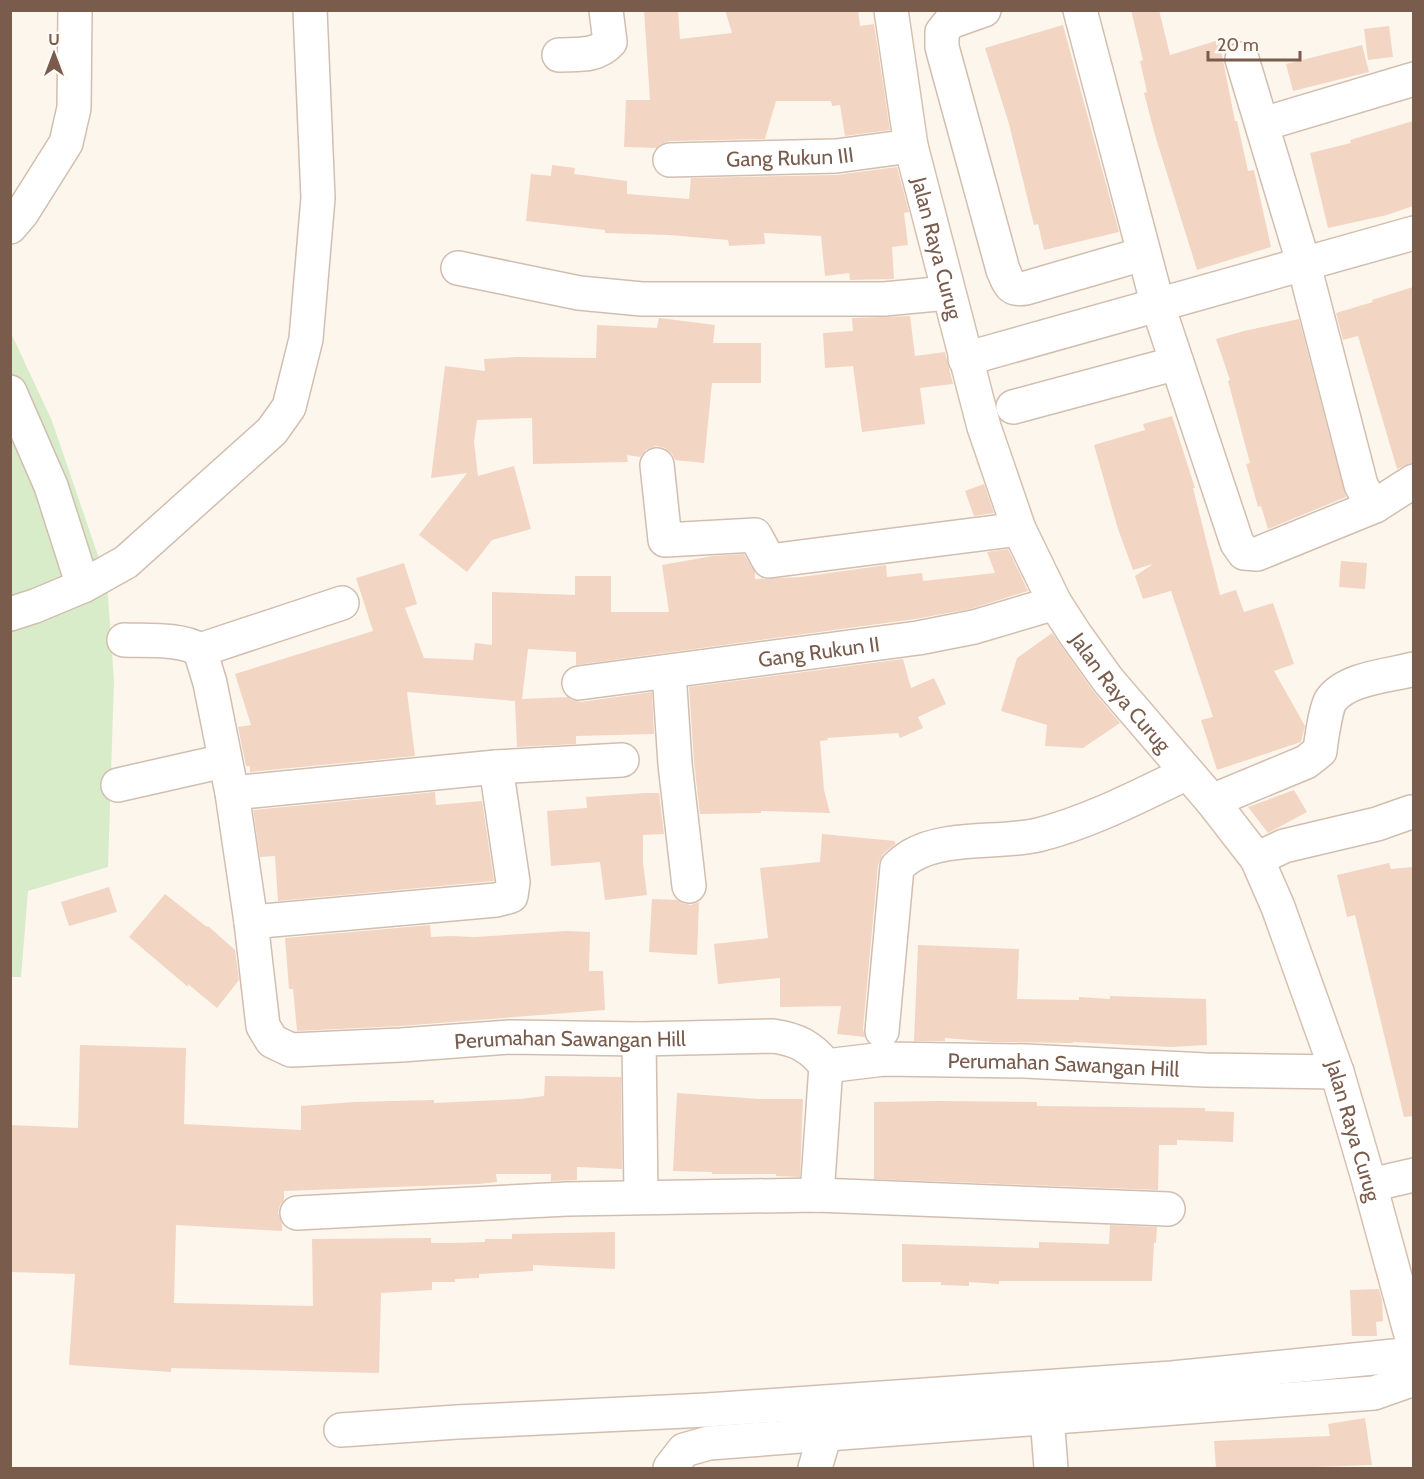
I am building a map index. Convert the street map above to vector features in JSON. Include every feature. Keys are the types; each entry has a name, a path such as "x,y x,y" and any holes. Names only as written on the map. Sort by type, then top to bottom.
{"street":[{"path":"10,227 22,213 66,143 74,108 75,10"},
{"path":"10,614 83,586 126,562 272,431 289,407 306,339 318,198 310,10"},
{"path":"560,55 594,54 604,49 610,42 606,10"},
{"name":"Jalan Raya Curug","path":"891,10 911,146 984,427 1019,529 1055,603 1108,680 1212,801 1257,859 1278,907 1337,1072 1413,1347"},
{"path":"984,10 950,22 942,32 942,47 1003,270 1010,286 1016,290 1026,288 1143,254"},
{"path":"1080,10 1158,306 1237,543 1244,553 1257,554 1375,506 1413,481"},
{"path":"1242,59 1304,265 1361,485 1375,506"},
{"path":"1263,124 1413,79"},
{"name":"Gang Rukun III","path":"670,160 836,156 911,146"},
{"path":"965,359 1413,233"},
{"path":"458,268 579,293 642,299 884,299 948,293"},
{"path":"1013,407 1177,363"},
{"path":"10,392 51,486 83,586"},
{"path":"657,465 665,540 755,535 769,561 1019,529"},
{"path":"124,640 177,642 192,645 200,650 342,603"},
{"name":"Gang Rukun II","path":"579,683 918,638 974,627 1055,603"},
{"name":"Perumahan Sawangan Hill","path":"200,650 210,683 232,793 251,922 263,1026 272,1041 291,1050 510,1037 639,1039 782,1037 805,1045 817,1054 826,1066 884,1059 1337,1072"},
{"path":"1212,801 1306,762 1320,751 1329,702 1342,690 1358,681 1413,669"},
{"path":"669,672 675,764 689,886"},
{"path":"118,785 224,760"},
{"path":"232,793 496,767 622,760"},
{"path":"251,922 496,900 511,896 513,882 496,767"},
{"path":"882,1030 897,867 912,855 934,847 1038,835 1100,814 1187,773"},
{"path":"1257,859 1284,846 1377,824 1411,812"},
{"path":"639,1039 641,1196"},
{"path":"817,1196 826,1066"},
{"path":"1370,1185 1413,1175"},
{"path":"297,1213 641,1196 817,1196 1168,1209"},
{"path":"341,1430 707,1410 1172,1378 1413,1354"},
{"path":"670,1468 684,1450 709,1443 1374,1393 1413,1379"},
{"path":"1047,1417 1051,1468"},
{"path":"815,1468 825,1434"}],"green space":[{"path":"10,331 52,421 107,582 114,681 108,867 28,891 21,977 10,977"}],"building":[{"path":"644,10 678,10 680,39 732,33 725,10 858,10 860,26 874,24 890,130 845,136 840,105 832,106 831,101 776,101 765,139 670,141 657,148 624,147 626,100 650,100"},
{"path":"1131,10 1159,10 1170,55 1219,40 1235,121 1237,121 1248,171 1254,170 1271,247 1197,270 1144,93 1147,92 1140,61 1143,60"},
{"path":"1063,25 1119,232 1044,250 1038,224 1034,225 1009,124 985,48"},
{"path":"1389,26 1393,57 1368,60 1364,29"},
{"path":"1362,45 1369,72 1293,91 1286,64"},
{"path":"1413,121 1413,206 1387,215 1328,228 1310,153 1351,143 1350,140"},
{"path":"552,165 575,168 574,174 627,181 627,194 689,199 691,178 836,175 897,167 909,212 904,213 908,245 892,247 894,279 850,280 849,273 825,276 821,236 764,233 765,244 729,246 728,240 605,233 605,230 526,221 531,174 551,176"},
{"path":"1413,287 1413,462 1397,469 1358,336 1343,340 1336,313"},
{"path":"910,316 915,356 945,352 953,384 920,388 925,424 862,432 853,366 825,368 823,333 853,331 852,318"},
{"path":"659,318 715,325 713,343 761,343 761,383 712,383 704,463 675,460 665,448 656,446 646,450 640,457 627,455 628,462 533,464 532,418 477,420 474,442 478,476 514,466 531,529 492,540 467,572 419,535 467,473 431,478 445,366 485,371 484,359 596,358 597,325 657,328"},
{"path":"1299,319 1346,497 1268,529 1261,506 1258,507 1246,464 1250,463 1228,381 1230,380 1216,339"},
{"path":"1172,416 1195,488 1193,488 1220,595 1236,590 1244,612 1273,603 1294,664 1274,671 1305,726 1301,742 1217,770 1201,720 1213,717 1171,591 1143,599 1135,576 1153,564 1133,570 1118,529 1094,445 1145,430 1143,424"},
{"path":"984,484 994,513 974,516 965,491"},
{"path":"1008,549 1028,591 970,609 915,619 576,665 576,652 528,649 522,699 568,697 581,702 652,692 654,734 576,736 576,744 517,747 515,701 407,692 415,756 250,772 250,766 246,766 238,727 251,725 235,674 373,631 356,578 404,563 417,604 405,608 424,658 473,660 475,643 492,645 492,592 575,595 575,576 611,576 611,612 669,612 662,565 713,556 744,554 755,572 755,579 801,577 886,565 887,577 922,573 923,581 995,573 987,552"},
{"path":"1341,561 1367,563 1365,589 1339,587"},
{"path":"1052,633 1093,691 1120,723 1083,748 1045,746 1047,725 1001,711 1017,658"},
{"path":"903,659 911,688 934,678 946,704 918,717 923,728 900,738 898,733 827,738 828,740 820,741 824,790 830,813 761,811 761,813 700,814 689,687"},
{"path":"1294,790 1307,812 1268,833 1248,807"},
{"path":"435,792 436,805 482,801 494,881 278,901 275,856 260,857 253,810"},
{"path":"659,793 664,834 643,835 643,863 647,895 605,900 600,862 551,866 547,811 587,808 586,797"},
{"path":"822,834 895,841 895,844 883,854 878,865 863,1029 865,1037 837,1034 841,1006 780,1007 780,978 718,984 714,944 768,938 760,868 820,862"},
{"path":"1389,863 1391,869 1413,867 1413,1116 1404,1117 1355,915 1347,917 1337,875"},
{"path":"109,887 117,912 69,926 61,902"},
{"path":"165,894 208,926 235,950 239,980 217,1008 188,984 188,987 129,937"},
{"path":"652,899 678,900 691,905 699,902 697,955 649,952"},
{"path":"430,925 431,937 590,932 589,971 603,971 605,1010 400,1026 297,1031 293,989 289,989 285,938"},
{"path":"918,945 1019,949 1017,999 1079,1000 1079,997 1110,999 1110,996 1206,999 1207,1045 1171,1047 1073,1042 993,1042 945,1038 945,1041 914,1041"},
{"path":"80,1045 186,1048 184,1124 301,1130 301,1106 354,1102 434,1100 434,1103 520,1099 544,1096 545,1076 621,1077 622,1169 577,1167 577,1180 551,1181 551,1174 496,1174 497,1182 478,1184 284,1191 284,1201 278,1213 282,1231 176,1225 174,1303 313,1306 312,1239 431,1238 431,1243 454,1243 485,1242 485,1239 512,1239 512,1234 615,1232 615,1269 533,1265 533,1271 479,1274 479,1278 455,1279 455,1282 432,1282 432,1290 381,1293 379,1373 171,1368 171,1372 69,1365 75,1274 10,1272 10,1125 78,1128"},
{"path":"677,1093 759,1099 803,1099 800,1177 776,1176 776,1174 712,1174 712,1172 673,1171"},
{"path":"874,1102 1037,1102 1037,1106 1205,1108 1205,1111 1234,1112 1233,1142 1177,1140 1177,1145 1159,1145 1158,1190 874,1179"},
{"path":"1110,1225 1157,1227 1152,1281 999,1281 999,1284 969,1282 969,1286 941,1285 941,1282 902,1282 902,1244 1039,1248 1039,1242 1109,1244"},
{"path":"1379,1289 1383,1321 1376,1322 1377,1336 1352,1336 1350,1290"},
{"path":"1365,1418 1372,1465 1216,1468 1214,1441 1330,1436 1328,1424"}]}
